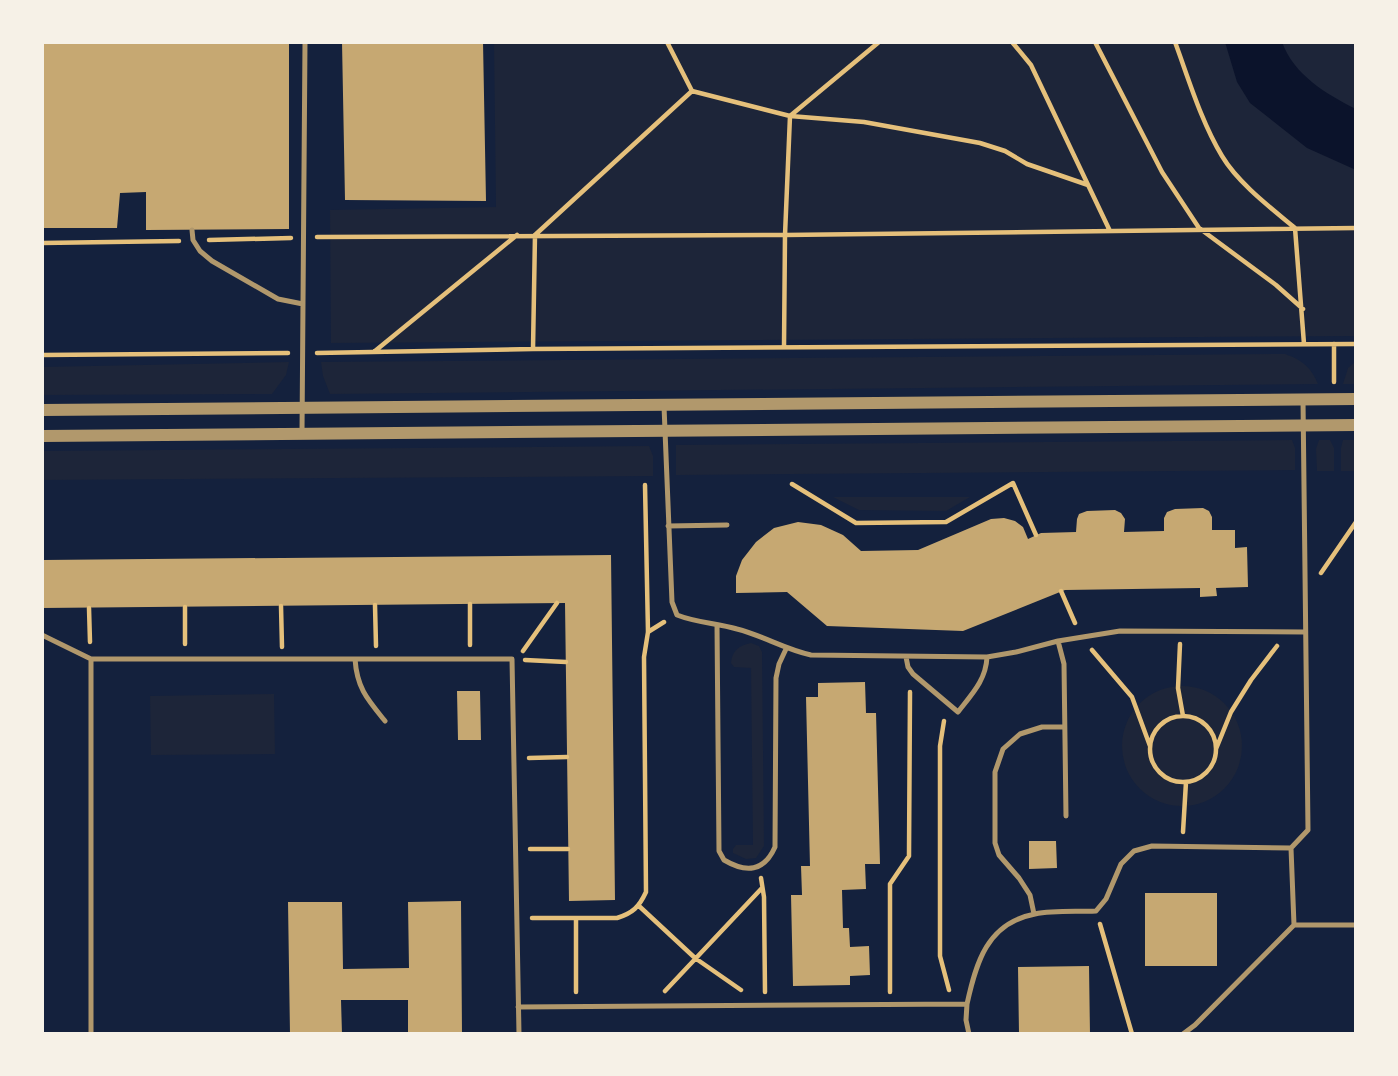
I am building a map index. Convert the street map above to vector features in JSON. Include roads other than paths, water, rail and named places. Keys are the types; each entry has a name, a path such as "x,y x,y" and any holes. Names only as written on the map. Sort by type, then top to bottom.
{"street":[{"path":"42,410 1356,400"},
{"path":"42,436 1356,425"}],"lane":[{"path":"302,433 305,42"},
{"path":"192,230 193,240 200,251 212,261 278,299 303,303"},
{"path":"1294,925 1291,848 1308,830 1303,400"},
{"path":"664,404 671,602 677,615 693,622 738,629 786,649 811,655 906,657 987,657 1016,653 1081,636 1120,631 1305,632"},
{"path":"668,526 727,525"},
{"path":"717,625 719,850 724,860 746,869 760,867 770,859 775,847 776,678 786,649"},
{"path":"42,635 91,659 512,659 519,1034"},
{"path":"1058,641 1064,664 1066,816"},
{"path":"906,657 913,674 958,712 983,680 987,670 987,657"},
{"path":"91,659 91,1034"},
{"path":"355,659 356,676 362,693 385,721"},
{"path":"1034,914 1030,895 1019,877 999,855 995,843 995,772 1003,749 1020,734 1042,727 1064,727"},
{"path":"969,1034 967,1004 974,972 984,948 1007,925 1034,914 1096,911 1106,899 1121,864 1134,850 1152,846 1291,848"},
{"path":"1182,1034 1195,1025 1294,925 1356,925"},
{"path":"518,1007 967,1004"}]}
